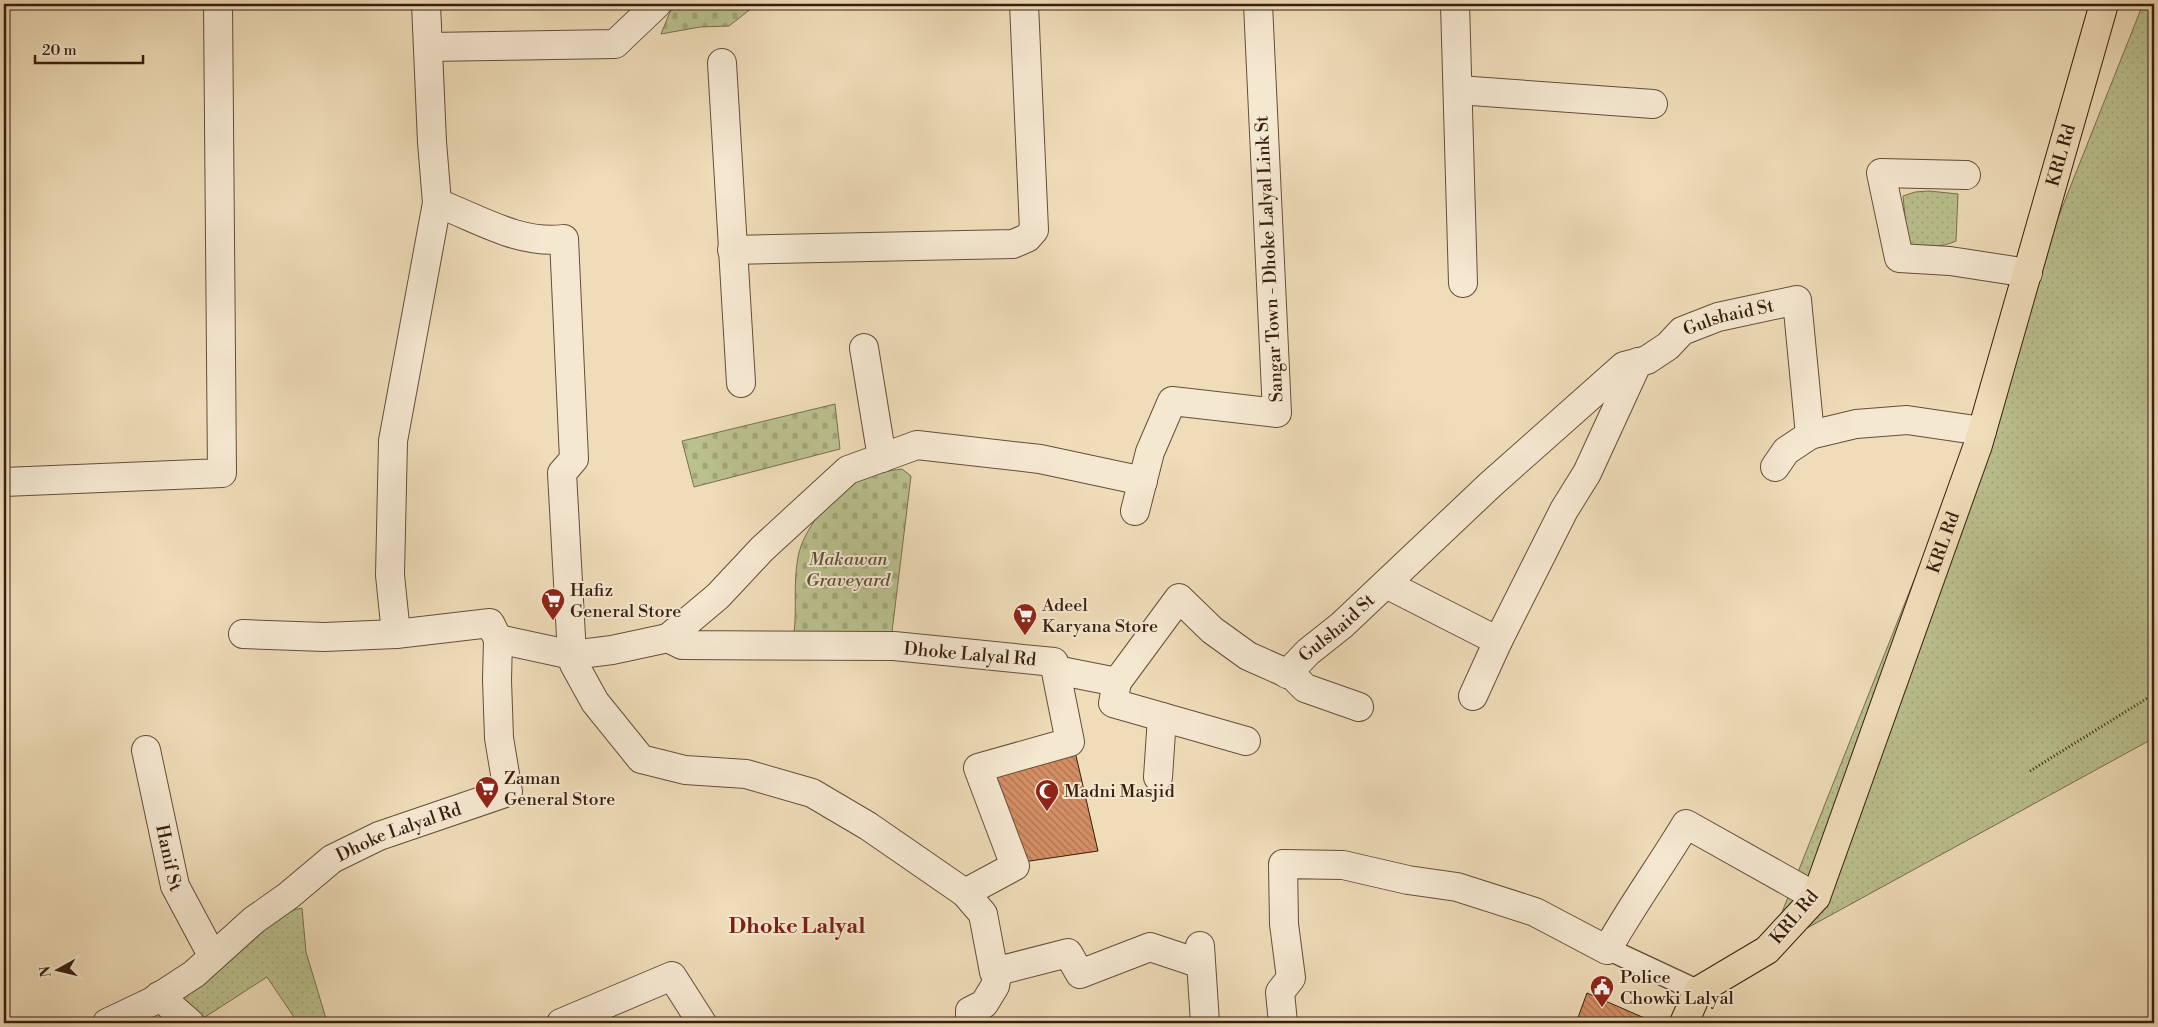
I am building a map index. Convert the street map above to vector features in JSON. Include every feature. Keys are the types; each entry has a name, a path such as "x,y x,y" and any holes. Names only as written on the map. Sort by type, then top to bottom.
{"main road":[{"name":"KRL Rd","path":"1698,991 1767,950 1816,897 1982,431 2104,4"},
{"path":"1684,1023 1698,991"}],"street":[{"path":"4,482 222,472 218,4"},
{"path":"396,634 390,575 393,441 437,202 432,142 426,4"},
{"path":"428,46 615,44 657,4"},
{"path":"732,250 1013,244 1027,238 1034,230 1024,4"},
{"name":"Sangar Town - Dhoke Lalyal Link St","path":"1135,511 1150,452 1172,401 1277,413 1258,4"},
{"path":"1455,4 1463,284"},
{"path":"722,62 741,383"},
{"path":"1458,90 1653,104"},
{"path":"1966,175 1882,173 1899,258 1950,261 2028,273"},
{"path":"437,202 526,238 549,241 564,239 574,459 562,474 572,656 574,664 595,702 641,759 685,770 746,774 812,793 868,826 965,893 983,914 994,972 1068,953 1080,974 1150,947 1200,955 1205,1023"},
{"name":"Gulshaid St","path":"1287,674 1308,652 1342,625 1490,485 1624,366 1647,360 1668,346 1682,331 1718,317 1797,300 1810,435"},
{"path":"864,348 882,458"},
{"path":"1473,696 1498,641 1564,510 1587,473 1638,362"},
{"path":"1775,467 1786,451 1810,435 1856,424 1907,420 1982,431"},
{"name":"Dhoke Lalyal Rd","path":"121,1020 194,974 254,920 288,896 332,858 379,836 508,792 499,738 498,639 572,656 668,638 718,596 762,549 848,470 916,445 982,454 1040,459 1143,481"},
{"name":"Gulshaid St","path":"1386,584 1498,641"},
{"name":"Gulshaid St","path":"1117,682 1179,598 1212,630 1248,656 1293,676 1305,688 1359,707"},
{"path":"243,634 324,636 396,634 490,623 498,639"},
{"name":"Dhoke Lalyal Rd","path":"668,638 682,644 912,647 1054,662 1070,742 978,768 1015,866 965,893"},
{"path":"1056,670 1117,682 1112,703 1246,741"},
{"path":"1158,777 1162,717"},
{"name":"Hanif St","path":"146,750 175,886 212,957"},
{"path":"1608,949 1619,926 1653,878 1686,824 1816,897"},
{"path":"1283,1023 1280,992 1291,978 1284,924 1283,864 1343,865 1408,880 1457,887 1535,912 1607,950 1698,991"},
{"path":"970,1023 970,1011 984,1004 995,986 998,970"},
{"path":"561,1023 672,976 702,1023"},
{"path":"159,996 186,1022"}],"path":[{"path":"2030,771 2154,694"}],"green space":[{"path":"679,4 757,4 729,26 700,27 661,34 670,12"},
{"path":"2143,4 2154,4 2154,738 1767,950"},
{"path":"1929,191 1958,194 1956,241 1939,246 1908,247 1903,196 1915,192"},
{"path":"835,404 840,449 694,487 682,441"},
{"name":"Makawan Graveyard","path":"902,469 911,476 891,640 794,634 798,557 801,546 812,524 829,503 848,486 874,474"},
{"path":"302,908 306,952 327,1022 298,1023 267,977 202,1019 181,999 285,912"}],"building":[{"name":"Madni Masjid","path":"1074,747 1098,851 1023,862 991,772"},
{"name":"Police Chowki Lalyal","path":"1587,993 1656,1023 1576,1023"}],"place":[{"name":"Hafiz General Store","path":"553,621"},
{"name":"Adeel Karyana Store","path":"1025,636"},
{"name":"Zaman General Store","path":"487,809"},
{"name":"Madni Masjid","path":"1047,812"},
{"name":"Police Chowki Lalyal","path":"1602,1008"}],"district":[{"name":"Dhoke Lalyal","path":"797,925"}]}
